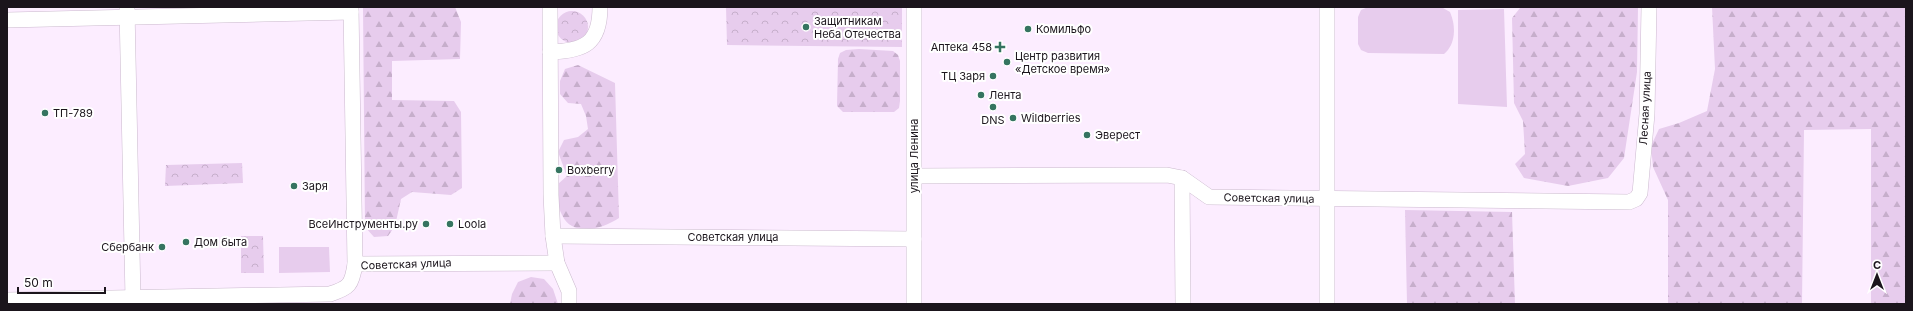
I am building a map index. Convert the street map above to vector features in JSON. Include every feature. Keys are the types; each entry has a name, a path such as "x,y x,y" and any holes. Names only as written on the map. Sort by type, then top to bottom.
{"street":[{"path":"550,7 553,236 557,263 569,291 570,304"},
{"path":"550,52 574,51 584,47 592,40 597,32 600,20 600,7"},
{"name":"улица Ленина","path":"914,7 914,304"},
{"path":"1327,7 1327,304"},
{"name":"Лесная улица","path":"1629,202 1636,199 1640,193 1647,114 1649,7"},
{"path":"7,20 127,12 351,10 355,264"},
{"path":"127,12 133,298"},
{"name":"Советская улица","path":"915,176 1167,175 1182,178 1209,197 1629,202"},
{"path":"1182,178 1183,304"},
{"name":"Советская улица","path":"553,236 914,239"},
{"name":"Советская улица","path":"7,300 330,294 346,289 354,276 355,264 557,263"}],"green space":[{"path":"363,7 455,7 461,22 460,59 392,61 392,100 454,101 461,112 462,188 451,195 412,192 401,199 395,226 388,236 374,237 365,227"},
{"path":"726,7 902,7 902,47 727,45"},
{"path":"1368,7 1443,8 1450,12 1452,17 1454,34 1451,45 1444,54 1368,53 1361,50 1358,44 1358,17 1361,10"},
{"path":"1638,7 1637,72 1624,158 1608,178 1568,186 1524,178 1515,164 1525,154 1523,121 1514,103 1512,18 1520,8"},
{"path":"1712,7 1906,7 1906,304 1871,304 1871,129 1804,130 1802,304 1668,304 1668,200 1653,167 1651,146 1659,129 1679,123 1707,111 1715,69"},
{"path":"1504,9 1507,107 1458,104 1458,10"},
{"path":"572,11 581,14 585,18 588,27 585,36 581,40 572,43 563,40 559,36 556,27 559,18 563,14"},
{"path":"859,49 893,51 898,55 900,61 900,101 899,108 894,112 843,112 837,106 838,59 840,53 846,50"},
{"path":"578,65 615,83 619,218 596,228 588,229 573,227 567,222 560,211 558,200 558,184 567,176 558,152 564,140 578,137 588,129 586,116 581,104 568,103 560,94 560,81 565,69"},
{"path":"242,163 243,183 165,186 166,165"},
{"path":"1405,210 1512,212 1515,304 1407,304"},
{"path":"241,236 263,236 264,273 241,273"},
{"path":"279,247 329,247 330,272 279,273"},
{"path":"531,277 544,279 553,289 558,304 510,304 512,294 518,282"}],"place":[{"name":"Защитникам Неба Отечества","path":"806,27"},
{"name":"Комильфо","path":"1028,29"},
{"name":"Аптека 458","path":"1000,47"},
{"name":"Центр развития «Детское время»","path":"1007,62"},
{"name":"ТЦ Заря","path":"993,76"},
{"name":"Лента","path":"981,95"},
{"name":"DNS","path":"993,107"},
{"name":"ТП-789","path":"45,113"},
{"name":"Wildberries","path":"1013,118"},
{"name":"Эверест","path":"1087,135"},
{"name":"Boxberry","path":"559,170"},
{"name":"Заря","path":"294,186"},
{"name":"ВсеИнструменты.ру","path":"426,224"},
{"name":"Loola","path":"450,224"},
{"name":"Дом быта","path":"186,242"},
{"name":"Сбербанк","path":"162,247"}]}
